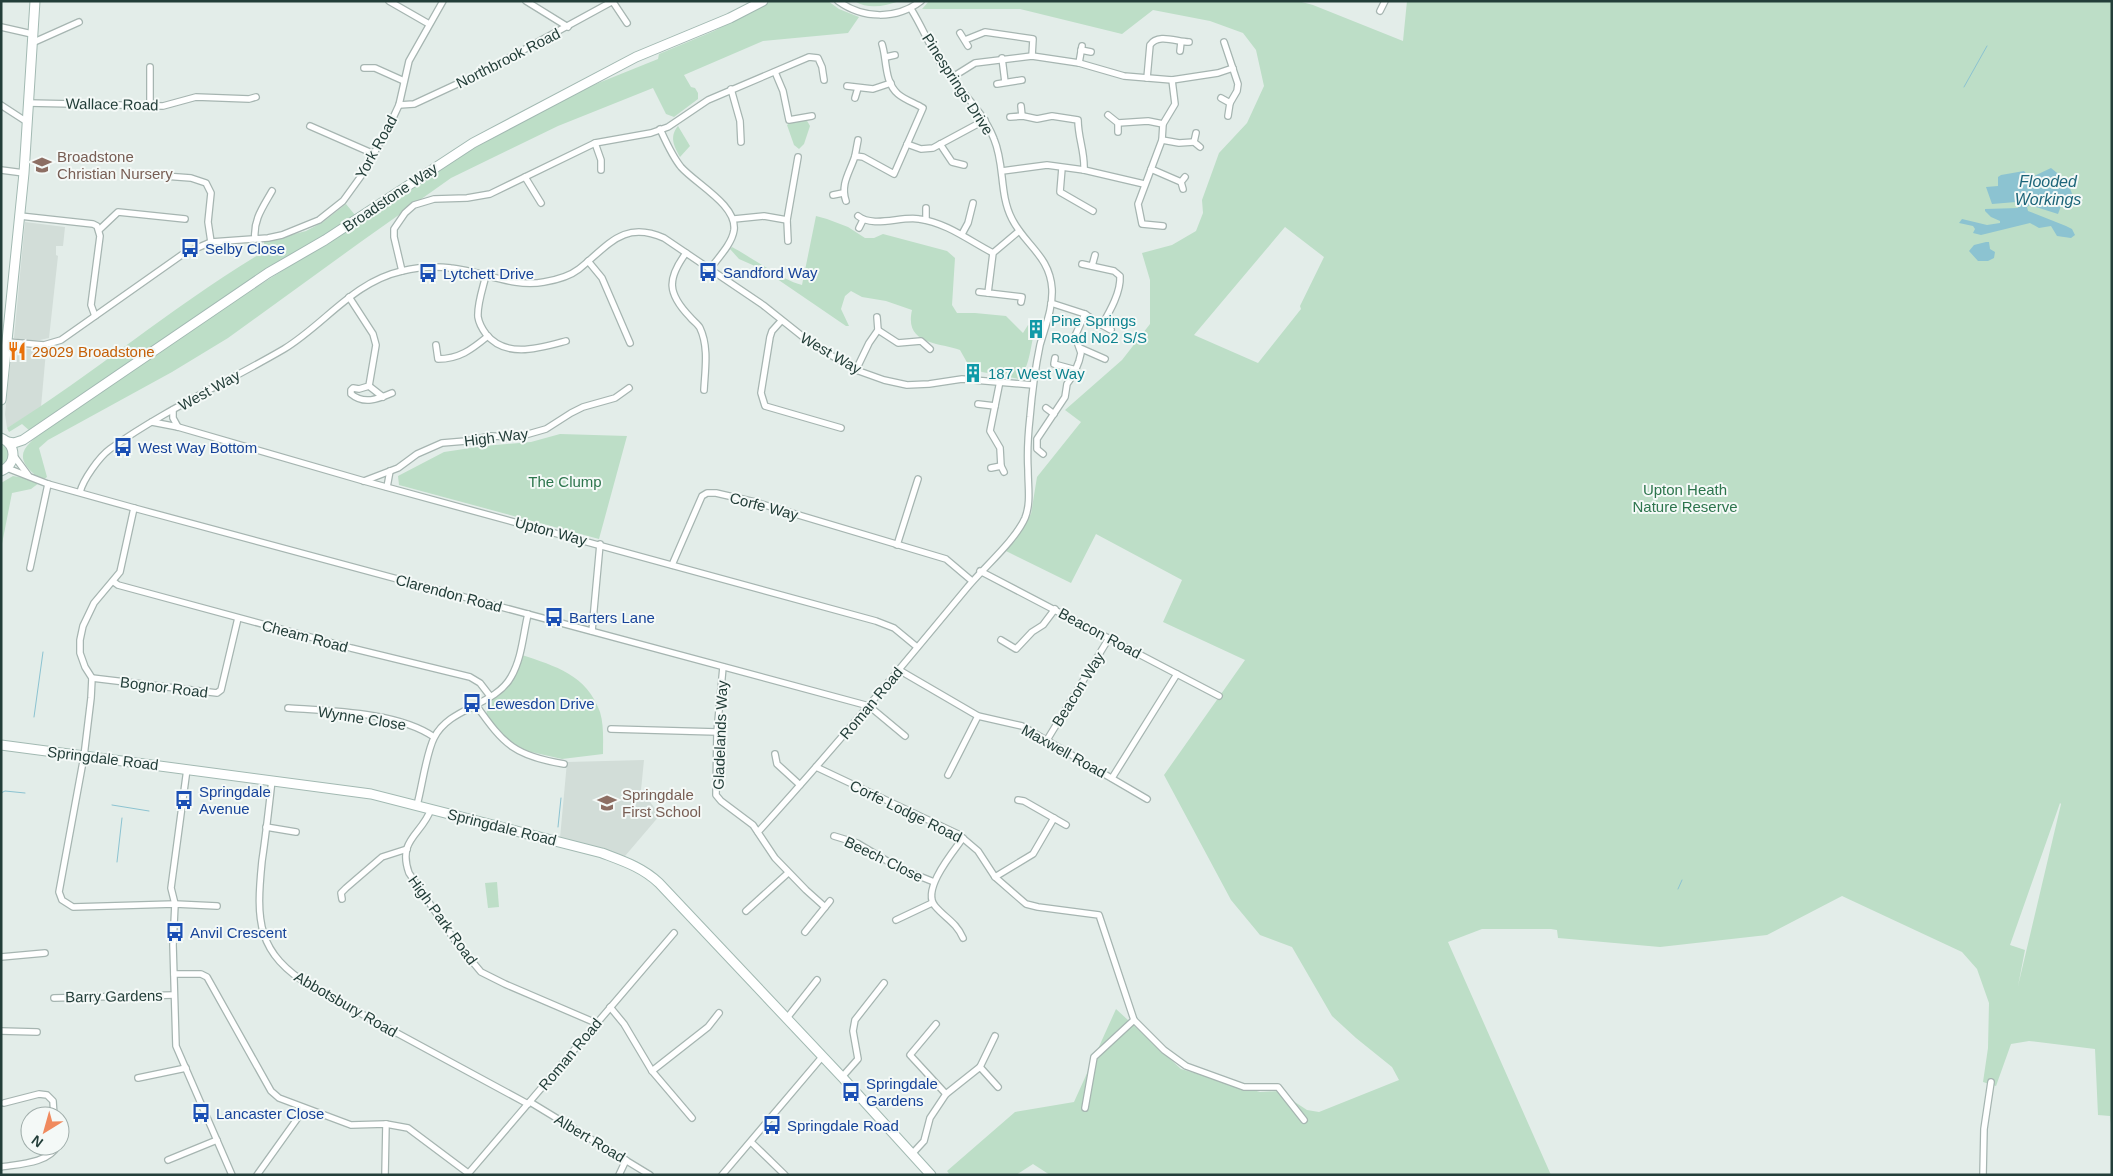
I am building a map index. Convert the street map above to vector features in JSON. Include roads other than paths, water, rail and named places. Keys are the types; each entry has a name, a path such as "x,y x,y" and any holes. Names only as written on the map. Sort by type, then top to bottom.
{"street":[{"path":"1,400 24,173 35,1"},
{"path":"389,1 429,24"},
{"name":"York Road","path":"8,342 50,344 61,340 183,254 211,242 282,235 308,226 327,214 350,192 374,154 399,105 409,61 443,1"},
{"path":"526,1 568,27"},
{"path":"613,1 627,23"},
{"name":"Northbrook Road","path":"399,105 414,104 483,72 613,1"},
{"name":"Broadstone Way","path":"4,438 19,442 39,430 268,273 325,240 473,143 636,57 730,18 763,1"},
{"path":"838,1 866,15 912,12 921,1"},
{"path":"1380,11 1385,1"},
{"name":"Pinesprings Drive","path":"912,12 951,78 985,120 1000,155 1007,206 1019,231 1045,262 1052,286 1052,303 1040,348 1033,385 1028,438 1030,497 1026,514 1016,532 980,572"},
{"path":"1,27 32,39 79,22"},
{"path":"965,40 985,32 1040,40"},
{"path":"960,33 968,46"},
{"path":"1147,78 1150,45 1153,40 1158,38 1189,42"},
{"path":"1032,56 1033,39"},
{"path":"1180,51 1181,42"},
{"path":"1224,42 1238,84 1237,91 1230,103 1228,116"},
{"path":"882,44 891,83 898,94 924,106 890,182"},
{"path":"1079,63 1082,48 1091,52"},
{"path":"886,57 895,55"},
{"path":"951,78 975,63 1002,58 1032,56 1079,63 1110,73 1172,80 1218,73 1233,68"},
{"path":"402,271 396,249 394,229 405,213 414,205 434,199 479,197 506,188 595,143 652,133 668,126 708,100 730,89 809,57 818,58 824,80"},
{"path":"1002,58 1005,82"},
{"path":"150,67 150,106"},
{"path":"364,68 375,68 404,81"},
{"path":"775,72 783,91 789,120 812,116"},
{"path":"996,84 1022,80"},
{"path":"1163,226 1140,226 1138,204 1162,140 1163,124 1175,104 1172,80"},
{"path":"847,86 873,89 891,83"},
{"path":"855,98 858,88"},
{"path":"730,89 740,121 741,142"},
{"name":"Wallace Road","path":"28,103 163,106 196,97 249,99 256,97"},
{"path":"1221,98 1230,103"},
{"path":"1,105 27,122"},
{"path":"1022,106 1022,116"},
{"path":"1108,115 1118,123 1148,121 1163,124"},
{"path":"1010,117 1022,116 1037,120 1052,116 1079,118 1079,138 1085,156 1084,170"},
{"path":"908,144 921,149 933,148 985,120"},
{"path":"1118,123 1118,132"},
{"path":"310,126 374,154"},
{"path":"660,129 681,167 718,200 734,219 732,238 710,269"},
{"path":"1194,142 1196,133"},
{"path":"846,201 843,193 843,184 849,175 858,140"},
{"path":"1162,140 1179,143 1194,142 1200,147"},
{"path":"595,143 601,160 601,170"},
{"path":"940,144 953,163 964,165"},
{"path":"855,156 863,157 894,174"},
{"path":"788,241 787,220 798,158"},
{"path":"949,170 953,163"},
{"path":"1002,171 1047,165 1084,170 1144,184"},
{"path":"1060,192 1062,168"},
{"path":"1,170 24,173"},
{"path":"1151,170 1183,179 1183,190"},
{"path":"151,175 191,178 206,183 211,193 208,222 211,242"},
{"path":"525,177 541,204"},
{"path":"255,239 254,228 256,221 272,191"},
{"path":"1053,192 1060,192 1084,204 1093,211"},
{"path":"833,195 843,193"},
{"path":"1084,204 1087,196"},
{"path":"962,234 968,223 973,203"},
{"path":"926,208 926,220"},
{"path":"99,230 118,212 185,219"},
{"path":"20,216 93,224 99,230 91,305 95,316"},
{"path":"734,219 764,216 787,220"},
{"path":"859,228 860,218 869,221 906,218 926,220 946,226 993,253"},
{"name":"West Way","path":"80,492 82,482 108,450 152,422 293,343 349,297 380,277 402,271 436,266 529,284 544,282 572,273 619,237 639,231 650,232 664,238 763,305 812,344 856,370 884,380 907,385 962,379 1033,385"},
{"path":"988,293 993,253 1019,231"},
{"path":"686,253 673,274 672,289 680,304 700,327 706,354 705,389"},
{"path":"1092,266 1095,255"},
{"path":"588,261 602,278 615,303 631,343"},
{"path":"1082,264 1114,271 1120,276 1120,283 1110,311 1102,324"},
{"path":"486,275 478,317 482,329 497,344 514,350 530,350 566,341"},
{"path":"979,292 1022,296"},
{"path":"349,297 375,340 376,345 369,386"},
{"path":"1052,303 1085,314 1111,330"},
{"path":"1043,454 1037,449 1037,439 1065,397 1068,382 1076,370 1081,354 1075,336 1085,314"},
{"path":"856,370 869,343 878,330 877,318"},
{"path":"781,321 772,331 770,337 761,393 765,406 841,428"},
{"path":"878,330 898,343 921,341 930,349"},
{"path":"436,345 438,359 452,359 470,350 488,336"},
{"path":"1080,348 1105,359"},
{"path":"1055,358 1054,364 1076,370"},
{"path":"1000,381 990,431 1000,448 1001,466 1004,472"},
{"path":"369,386 358,389 353,388 351,394 360,399 369,400 392,394"},
{"path":"369,386 383,397"},
{"name":"High Way","path":"364,481 390,471 442,442 466,442 492,436 518,437 546,429 570,412 583,406 615,398 625,393 629,388"},
{"path":"978,404 995,406"},
{"path":"1046,408 1054,414"},
{"path":"173,410 173,418 178,427"},
{"name":"Upton Way","path":"152,422 178,427 364,481 876,621 894,628 918,647"},
{"name":"Broadstone Way","path":"4,471 14,456 39,430"},
{"path":"4,438 14,456"},
{"name":"Clarendon Road","path":"14,456 30,476"},
{"path":"992,468 1001,466"},
{"name":"Clarendon Road","path":"4,471 30,476 48,484 134,508 869,706"},
{"path":"387,487 390,471"},
{"path":"897,545 918,479"},
{"path":"30,568 48,484"},
{"name":"Corfe Way","path":"672,565 702,496 707,493 716,493 755,502 946,559 972,581"},
{"path":"134,508 120,572 114,582 94,603 83,626 80,640 80,654 92,678 84,756 59,892 62,900 73,907 175,904 217,906"},
{"path":"592,631 600,544"},
{"name":"Roman Road","path":"758,832 869,706 980,572"},
{"name":"Beacon Road","path":"980,572 1055,609 1220,696"},
{"name":"Cheam Road","path":"114,582 118,586 470,677 480,683 490,696"},
{"path":"1001,640 1016,649 1032,632 1043,625 1055,609"},
{"path":"417,805 434,737 452,719 504,687 511,678 518,661 528,614"},
{"name":"Bognor Road","path":"92,678 217,693 221,690 238,618"},
{"name":"Beacon Way","path":"1047,740 1110,638"},
{"name":"Gladelands Way","path":"723,667 717,732 716,795 758,832 775,858 788,872 828,904 805,932"},
{"name":"Maxwell Road","path":"899,670 978,716 1022,726 1147,798"},
{"path":"1112,778 1177,674"},
{"path":"476,705 495,732 511,747 523,754 538,759 564,764"},
{"path":"869,706 905,736"},
{"name":"Wynne Close","path":"288,708 336,712 398,721 424,730 434,737"},
{"path":"948,775 978,716"},
{"path":"611,729 717,732"},
{"name":"Springdale Road","path":"1,745 371,794 602,853 643,870 664,888 787,1018 931,1175"},
{"path":"775,754 777,764 800,785"},
{"name":"Corfe Lodge Road","path":"816,767 913,811 963,838 978,850 995,877 1026,904 1099,915 1134,1020 1164,1050 1186,1066 1244,1087 1278,1087 1304,1120"},
{"path":"187,769 171,888 175,904 174,995 176,1046 232,1175"},
{"name":"Abbotsbury Road","path":"272,780 259,892 260,920 265,939 282,965 312,987 529,1103"},
{"path":"1018,800 1024,801 1066,825"},
{"path":"342,899 341,893 382,857 407,849 409,841 426,821 431,809"},
{"path":"995,877 1032,854 1054,818"},
{"path":"266,827 296,832"},
{"name":"Beech Close","path":"834,836 857,843 899,868 934,882"},
{"name":"Beech Close","path":"963,838 934,882 931,892 932,903 958,926 963,938"},
{"name":"High Park Road","path":"407,849 406,862 409,873 456,942 481,972 596,1023"},
{"path":"746,911 788,872"},
{"name":"Beech Close","path":"896,920 932,903"},
{"name":"Roman Road","path":"468,1174 674,933"},
{"path":"1,957 45,953"},
{"path":"174,974 201,974 207,977 271,1090 279,1098 351,1125 386,1124 400,1126 413,1131 468,1174"},
{"path":"787,1018 817,980"},
{"path":"842,1077 858,1059 853,1031 855,1020 884,983"},
{"name":"Barry Gardens","path":"54,998 174,995"},
{"path":"610,1007 624,1024 652,1071 692,1118"},
{"path":"652,1071 708,1027 719,1013"},
{"path":"1085,1108 1094,1057 1134,1020"},
{"path":"936,1024 910,1055 946,1094"},
{"path":"1,1031 37,1032"},
{"path":"912,1154 924,1141 930,1118 946,1094 980,1068 995,1036"},
{"path":"722,1175 822,1057"},
{"path":"138,1078 178,1072 186,1068"},
{"path":"980,1068 998,1087"},
{"path":"1983,1175 1984,1129 1991,1082"},
{"path":"4,1102 15,1097 39,1094 47,1095 53,1100 53,1106"},
{"name":"Albert Road","path":"529,1103 650,1175"},
{"path":"257,1175 297,1119 302,1108"},
{"path":"385,1175 386,1124"},
{"path":"168,1160 217,1140"},
{"path":"751,1142 784,1175"},
{"path":"1,1167 49,1156"},
{"path":"620,1175 626,1160"}],"water":[{"name":"Flooded Workings","path":"2051,168 2067,181 2073,196 2061,206 2058,214 2030,205 2027,207 2028,211 2072,229 2075,235 2071,238 2057,236 2051,226 2039,228 2030,223 1981,235 1973,233 1975,229 1973,226 1959,223 1962,219 1987,225 2000,223 2000,221 1991,217 1985,209 2018,208 2019,205 2016,202 1992,204 1986,187 1998,186 1998,177 2001,175 2024,171 2030,178"},
{"path":"1989,242 1990,249 1995,252 1994,258 1988,261 1978,261 1969,251 1974,245"}],"waterway":[{"path":"1964,87 1987,46"},
{"path":"34,717 43,652"},
{"path":"1,793 5,791 25,793"},
{"path":"558,827 561,798"},
{"path":"112,805 149,811"},
{"path":"117,862 122,818"},
{"path":"1678,889 1682,880"}],"place":[{"name":"Broadstone Christian Nursery","path":"42,165"},
{"name":"Selby Close","path":"190,248"},
{"name":"Sandford Way","path":"708,272"},
{"name":"Lytchett Drive","path":"428,273"},
{"name":"Pine Springs Road No2 S/S","path":"1036,329"},
{"name":"29029 Broadstone","path":"17,351"},
{"name":"187 West Way","path":"973,373"},
{"name":"West Way Bottom","path":"123,447"},
{"name":"Barters Lane","path":"554,617"},
{"name":"Lewesdon Drive","path":"472,703"},
{"name":"Springdale Avenue","path":"184,800"},
{"name":"Springdale First School","path":"607,803"},
{"name":"Anvil Crescent","path":"175,932"},
{"name":"Springdale Gardens","path":"851,1092"},
{"name":"Lancaster Close","path":"201,1113"},
{"name":"Springdale Road","path":"772,1125"}],"park label":[{"name":"The Clump","path":"565,481"},
{"name":"Upton Heath Nature Reserve","path":"1685,498"}]}
